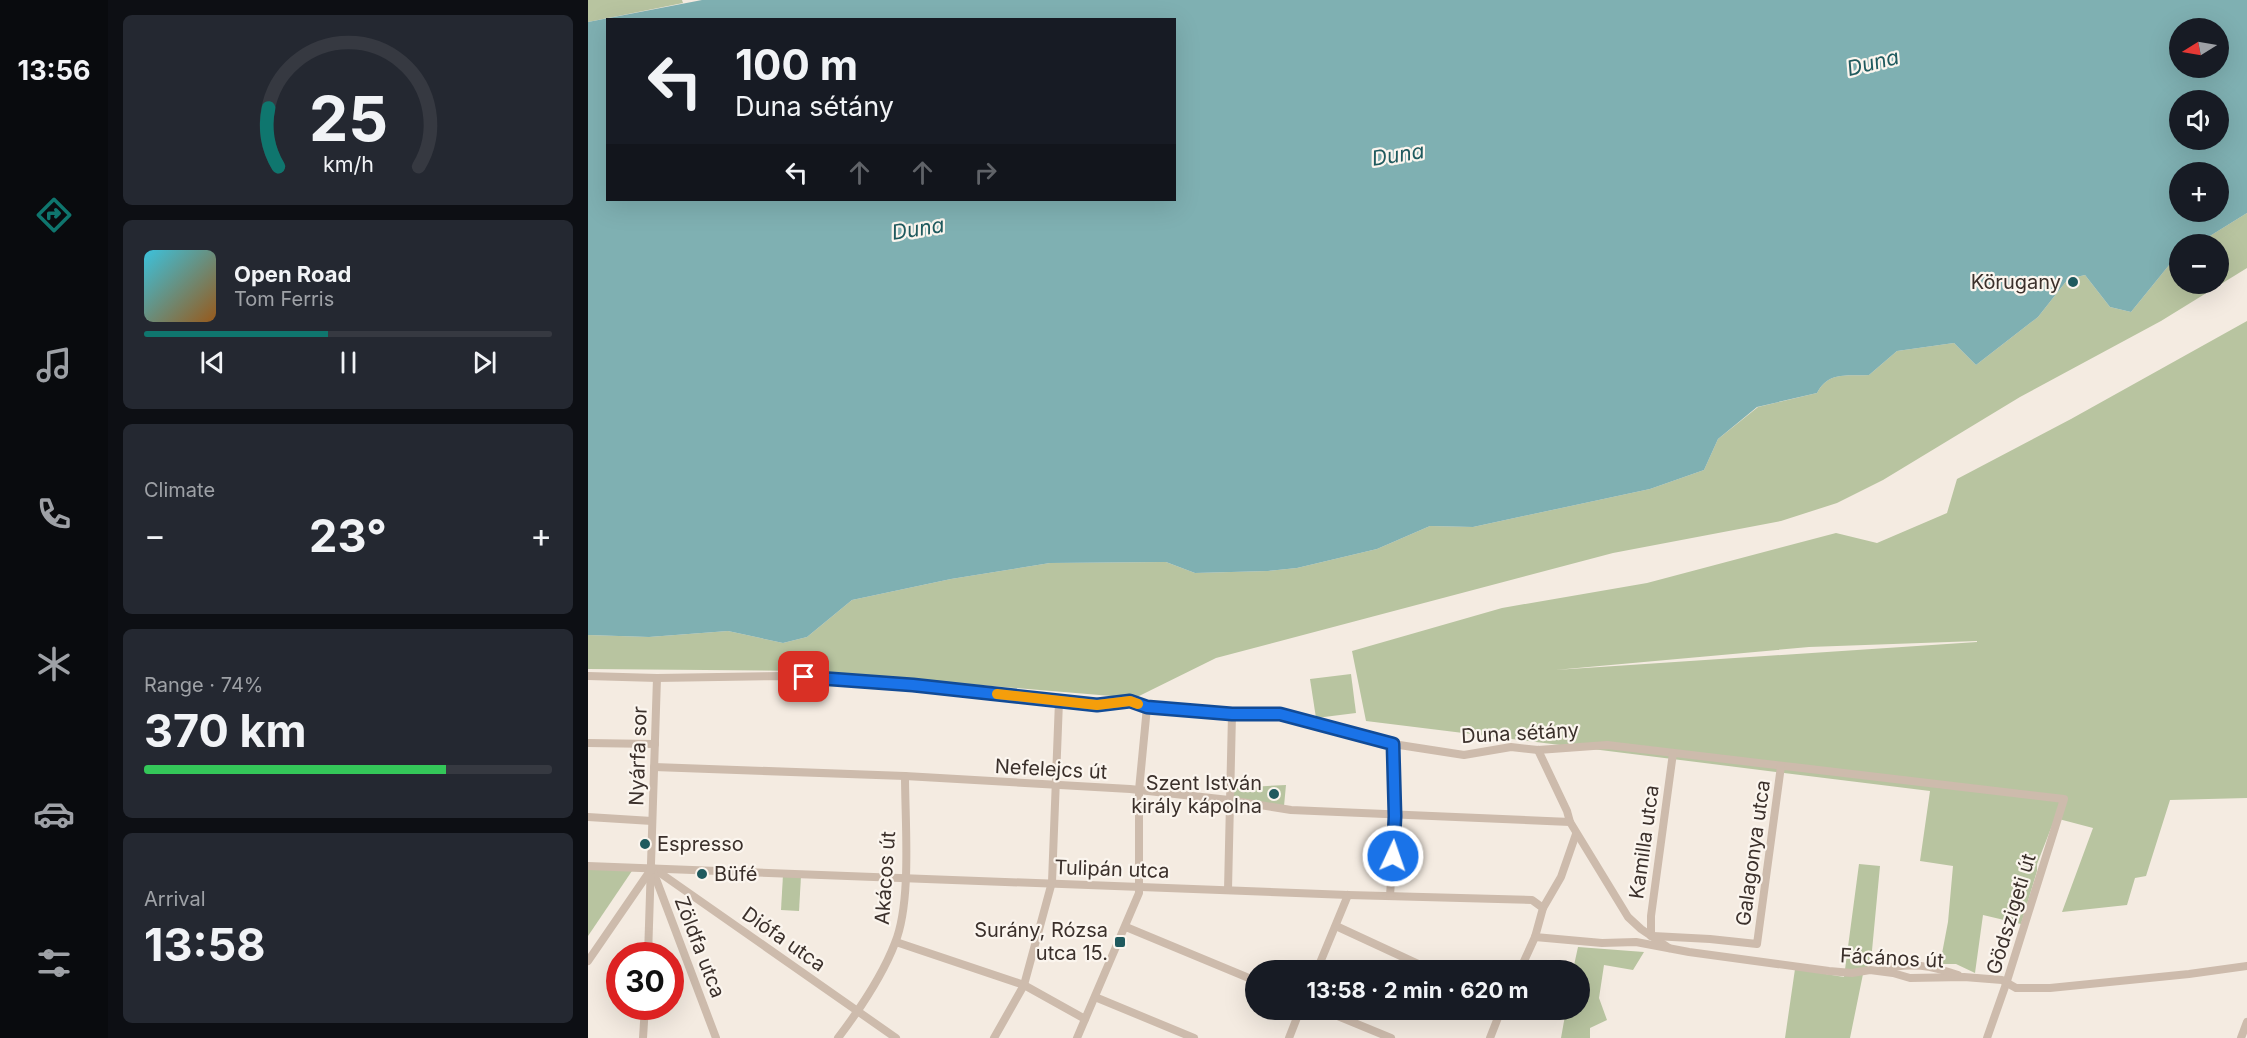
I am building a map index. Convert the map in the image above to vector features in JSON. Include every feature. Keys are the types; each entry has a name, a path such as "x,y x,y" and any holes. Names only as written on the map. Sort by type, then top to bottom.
{"street":[{"name":"Duna sétány","path":"588,676 657,678 785,675 913,685 1097,705 1130,701 1147,707 1232,714 1280,714 1393,744 1464,755 1511,747 1538,750 1608,745 2064,799"},
{"name":"Nyárfa sor","path":"649,942 657,678"},
{"path":"994,1038 1024,985 1052,882 1059,700"},
{"path":"1077,1038 1137,899 1139,790 1147,707"},
{"path":"1228,890 1232,714"},
{"path":"588,743 655,744"},
{"path":"1390,896 1395,816 1393,744"},
{"path":"1538,750 1576,834 1628,917 1669,948"},
{"name":"Kamilla utca","path":"1651,936 1651,916 1674,753"},
{"name":"Galagonya utca","path":"1651,936 1757,944 1781,766"},
{"name":"Nefelejcs út","path":"654,767 905,776 1139,790 1229,800 1291,810 1570,822"},
{"name":"Akácos út","path":"838,1038 858,1010 896,942 902,913 905,877 905,776"},
{"name":"Gödszigeti út","path":"1987,1038 2064,799"},
{"path":"588,817 652,821"},
{"path":"1524,960 1534,937 1542,908 1561,876 1576,834"},
{"name":"Tulipán utca","path":"588,866 1532,900 1542,908"},
{"path":"588,962 652,868"},
{"name":"Diófa utca","path":"652,868 896,1038"},
{"name":"Zöldfa utca","path":"652,868 716,1038"},
{"path":"1321,960 1348,895"},
{"path":"1336,926 1409,960"},
{"path":"1126,927 1245,976"},
{"path":"1636,942 1651,936"},
{"name":"Fácános út","path":"1534,937 1602,943 1636,942 1829,971 1852,973 1870,970 1910,978 1964,977 2002,980 2016,988 2050,988 2189,975 2247,966"},
{"path":"896,942 1024,985 1085,1019"},
{"path":"1870,970 1906,964 1922,964 1964,977"},
{"path":"1095,997 1194,1038"},
{"path":"644,1038 645,1020"},
{"path":"1289,1038 1296,1020"},
{"path":"1347,1020 1391,1038"},
{"path":"1490,1038 1497,1020"},
{"path":"2241,1038 2247,1022"}],"green space":[{"path":"588,0 682,0 683,3 606,18 588,22"},
{"path":"2247,213 2247,268 2229,279 2229,234 2213,234"},
{"path":"2169,265 2169,294 2205,294 2161,321 2020,397 1883,480 1837,503 1781,521 1613,553 1216,658 1135,698 811,671 588,669 588,635 649,637 728,631 783,643 807,637 852,600 951,579 1050,563 1166,562 1195,573 1297,568 1377,549 1430,526 1473,527 1650,489 1704,470 1718,439 1758,407 1817,393 1827,381 1839,376 1869,375 1897,351 1954,343 1976,365 2038,317 2068,279 2085,275 2110,307 2131,312"},
{"path":"2247,321 2247,798 2170,800 2146,876 2135,878 2127,905 2062,912 2093,828 2055,818 2037,864 2037,871 2021,924 1983,915 1975,973 1956,964 1940,964 1948,922 1953,866 1920,861 1930,791 1366,721 1352,651 1502,608 1647,583 1836,533 1877,543 1947,513 1957,479 2071,419","holes":["1977,642 1555,670 1809,647"]},
{"path":"1351,674 1356,713 1316,718 1310,679"},
{"path":"1286,785 1284,806 1231,799 1231,788"},
{"path":"1859,864 1880,866 1871,961 1863,974 1850,1038 1785,1038 1795,969 1844,977"},
{"path":"588,865 636,865 588,936"},
{"path":"783,875 801,876 799,911 781,910"},
{"path":"1578,947 1644,952 1633,970 1604,965 1599,998 1607,1020 1590,1028 1590,1038 1561,1038 1564,1020 1590,1020 1590,960 1575,960"}],"water":[{"name":"Duna","path":"702,0 2247,0 2247,213 2213,234 2169,234 2169,265 2131,312 2110,307 2085,275 2068,279 2038,317 1976,365 1954,343 1897,351 1869,375 1839,376 1827,381 1817,393 1757,407 1718,439 1704,470 1650,489 1473,527 1430,526 1377,549 1297,568 1195,573 1166,562 1050,563 951,579 852,600 807,637 783,643 728,631 649,637 588,635 588,22 606,19 606,201 1176,201 1176,18 609,18"}],"slow traffic":[{"path":"997,694 1097,705 1130,701 1138,704"}],"place":[{"name":"Körugany","path":"2073,282"},
{"name":"Szent István király kápolna","path":"1274,794"},
{"name":"Espresso","path":"645,844"},
{"name":"Büfé","path":"702,874"},
{"name":"Surány, Rózsa utca 15.","path":"1120,942"}],"route":[{"path":"804,677 913,685 1097,705 1130,701 1147,707 1232,714 1280,714 1393,744 1395,816 1393,856"}]}
